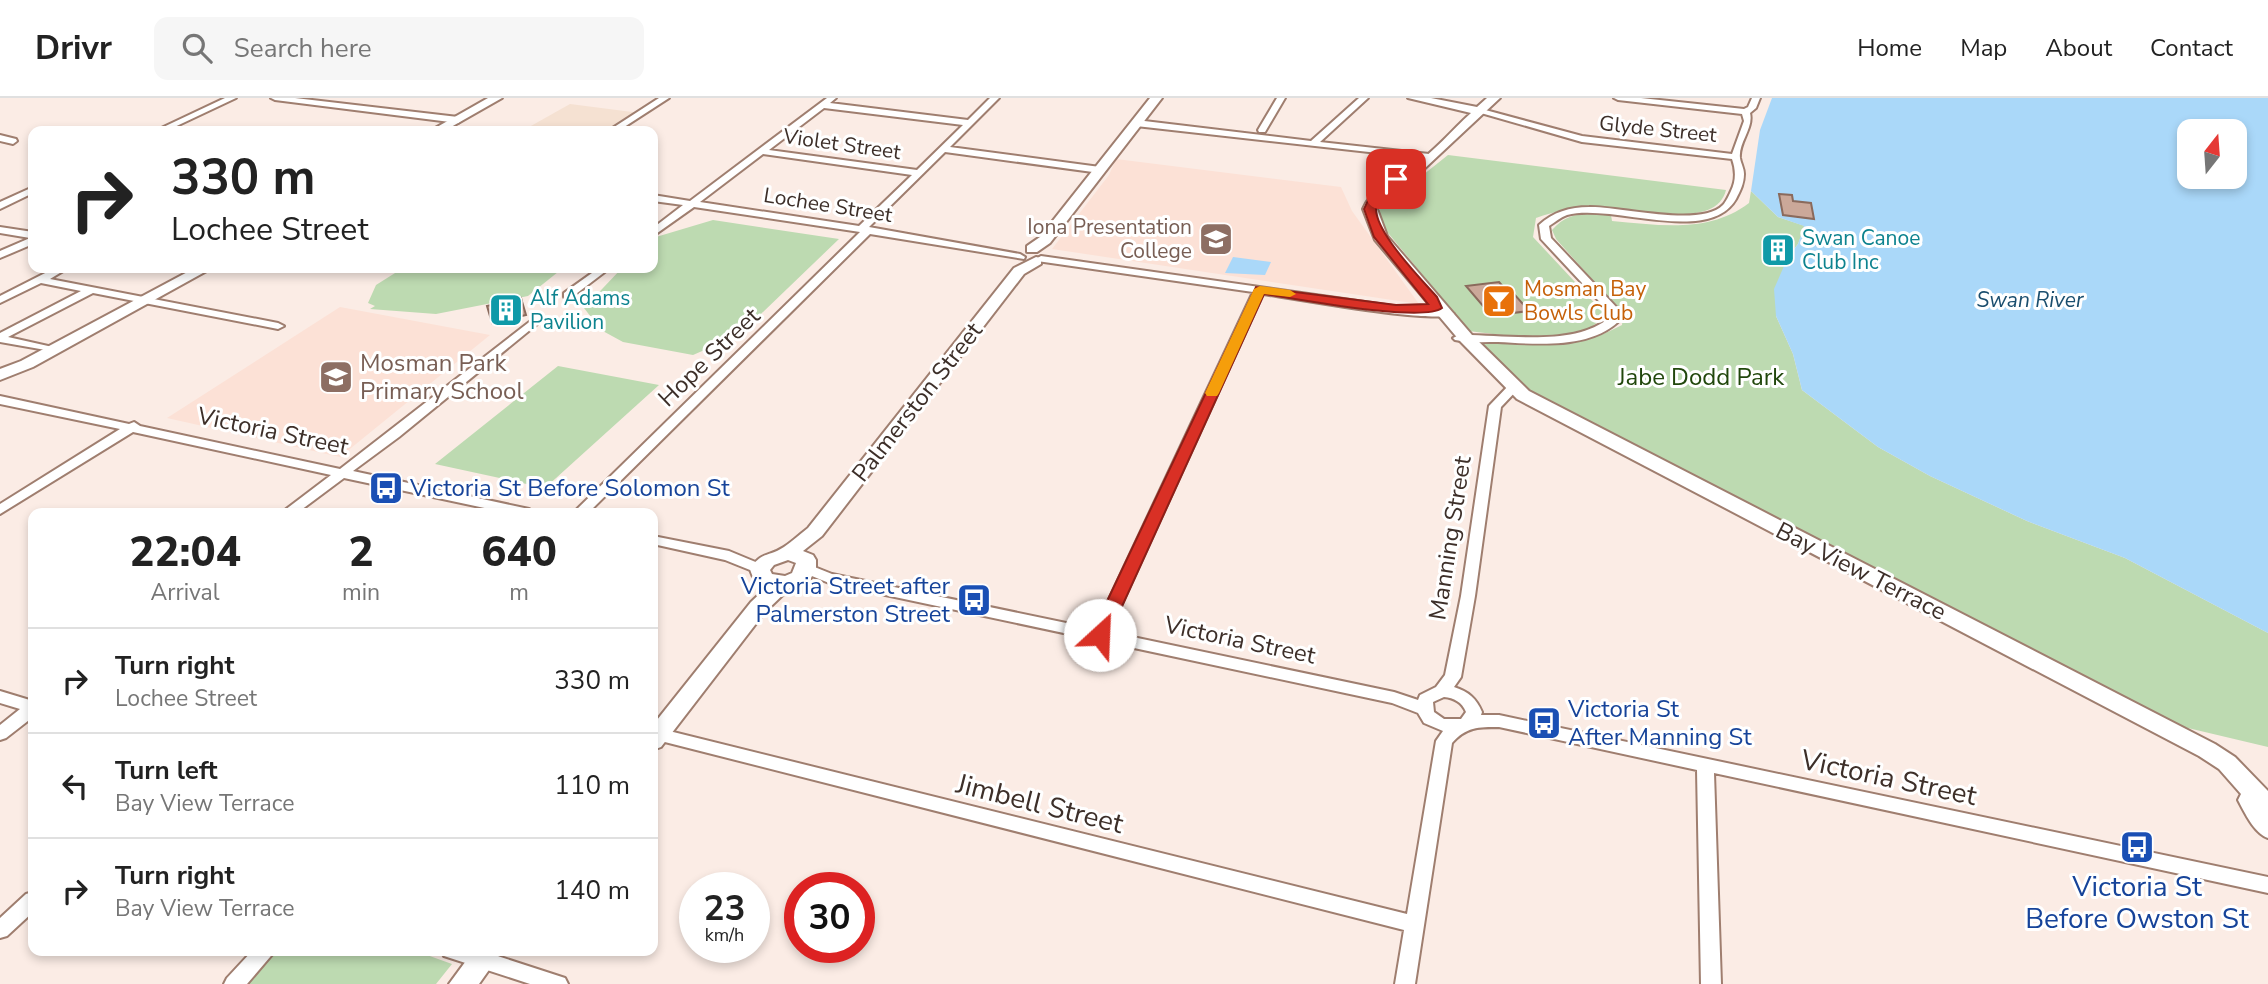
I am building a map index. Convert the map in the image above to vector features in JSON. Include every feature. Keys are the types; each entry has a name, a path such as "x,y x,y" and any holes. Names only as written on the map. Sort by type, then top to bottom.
{"street":[{"path":"170,126 232,98"},
{"path":"275,98 458,120"},
{"path":"446,126 496,98"},
{"path":"620,126 665,98"},
{"path":"658,229 832,98"},
{"name":"Hope Street","path":"585,508 995,98"},
{"name":"Palmerston Street","path":"658,732 1156,98"},
{"path":"1262,130 1280,98"},
{"path":"1312,144 1364,98"},
{"name":"Glyde Street","path":"1414,98 1478,111 1581,139 1735,157"},
{"name":"Bay View Terrace","path":"1494,98 1384,199 1377,214 1380,237 1440,308 1480,364 1518,394 2189,742 2239,781"},
{"path":"1618,98 1746,112 1752,108 1756,98"},
{"path":"822,106 970,123"},
{"path":"1465,341 1498,337 1577,338 1604,328 1616,318 1615,312 1546,239 1543,229 1547,221 1556,215 1585,210 1665,217 1716,215 1735,200 1739,165 1735,157 1741,134 1748,121 1746,112"},
{"path":"449,126 458,120"},
{"path":"1136,123 1429,157"},
{"path":"0,138 13,141"},
{"path":"943,149 1100,170"},
{"name":"Violet Street","path":"760,151 919,173"},
{"path":"0,206 28,192"},
{"name":"Lochee Street","path":"658,199 1396,309 1440,308"},
{"path":"0,230 28,236"},
{"path":"0,256 28,240"},
{"path":"0,300 53,273"},
{"path":"176,282 190,273"},
{"path":"0,375 53,350 195,273"},
{"path":"568,295 599,273"},
{"path":"40,279 278,326"},
{"path":"1100,635 1260,289"},
{"path":"0,338 91,290"},
{"path":"294,508 395,434 537,319"},
{"path":"0,338 53,350"},
{"path":"0,384 26,364"},
{"name":"Manning Street","path":"1432,704 1453,677 1468,596 1495,406 1518,394"},
{"name":"Victoria Street","path":"2,398 506,508"},
{"path":"0,510 134,426"},
{"path":"477,508 483,503"},
{"name":"Victoria Street","path":"658,541 1432,704 1461,719 1499,720 2268,885"},
{"path":"1405,984 1415,924 1461,719 1453,677"},
{"path":"0,697 28,705"},
{"path":"1432,704 1461,719"},
{"path":"0,734 28,711"},
{"name":"Jimbell Street","path":"658,737 1415,924"},
{"path":"1705,764 1710,984"},
{"path":"2239,781 2268,807"},
{"path":"2239,781 2268,828"},
{"path":"0,930 28,905"},
{"path":"234,984 260,956"},
{"path":"463,984 485,956"},
{"path":"488,956 558,984"}],"shaded area":[{"path":"570,104 640,113 619,126 531,126"},
{"name":"Iona Presentation College","path":"1116,159 1341,187 1352,211 1419,304 1052,249 1109,175"},
{"name":"Mosman Park Primary School","path":"340,307 490,335 340,457 167,418"}],"green space":[{"name":"Jabe Dodd Park","path":"1448,155 1726,190 1719,203 1690,214 1592,207 1567,209 1536,218 1533,237 1604,313 1594,325 1563,336 1522,337 1469,331 1379,222 1379,210"},
{"name":"Jabe Dodd Park","path":"1751,191 1778,217 1805,226 1798,244 1788,257 1776,316 1793,354 1802,390 1878,447 1930,476 2027,521 2125,558 2268,633 2268,747 2171,724 1555,408 1525,389 1478,345 1497,340 1570,343 1591,339 1622,325 1623,314 1556,239 1552,230 1565,219 1594,214 1611,215 1612,221 1666,225 1700,223 1733,213 1749,203"},
{"path":"713,220 839,239 739,335 693,355 623,342 601,330 584,308 617,273 658,273 658,236"},
{"path":"395,273 557,273 528,296 436,314 370,309 375,306 368,303 376,285"},
{"path":"558,366 659,385 545,488 435,464"},
{"path":"270,956 430,956 452,964 436,984 246,984"}],"water":[{"name":"Swan River","path":"1772,98 2268,98 2268,633 2125,558 2027,521 1930,476 1878,447 1802,390 1793,354 1776,316 1774,289 1788,257 1798,244 1804,226 1778,217 1751,191 1760,130"},
{"path":"1233,257 1271,262 1265,275 1225,273"}],"building":[{"path":"1779,194 1792,195 1793,201 1811,203 1814,219 1783,215"},
{"name":"Swan Canoe Club Inc","path":"1769,242 1786,244 1787,258 1771,256"},
{"name":"Mosman Bay Bowls Club","path":"1499,282 1529,311 1497,315 1490,305 1483,306 1466,286"},
{"name":"Alf Adams Pavilion","path":"521,298 526,315 492,323 487,306"}],"slow traffic":[{"path":"1212,393 1260,289 1290,294"}],"place":[{"name":"Iona Presentation College","path":"1216,239"},
{"name":"Swan Canoe Club Inc","path":"1778,250"},
{"name":"Mosman Bay Bowls Club","path":"1499,301"},
{"name":"Alf Adams Pavilion","path":"506,310"},
{"name":"Mosman Park Primary School","path":"336,377"},
{"name":"Victoria St Before Solomon St","path":"386,488"},
{"name":"Victoria Street after Palmerston Street","path":"974,600"},
{"name":"Victoria St After Manning St","path":"1544,723"},
{"name":"Victoria St Before Owston St","path":"2137,847"}],"route":[{"path":"1100,635 1260,289 1396,309 1436,308 1433,299 1380,237 1370,209 1373,201 1396,179"}]}
